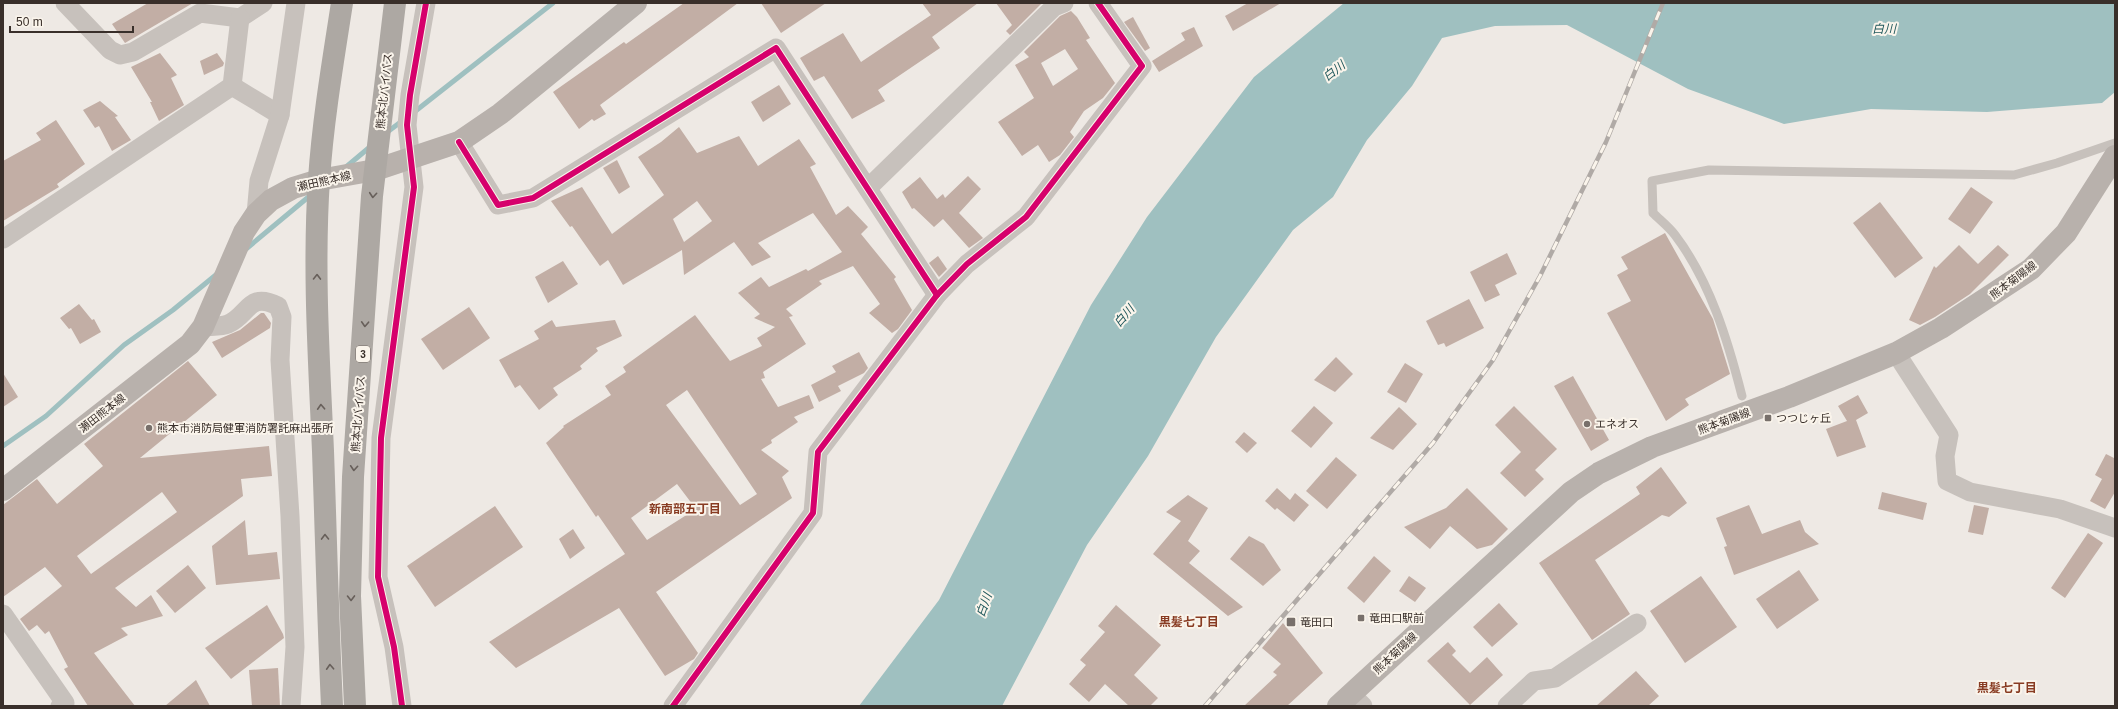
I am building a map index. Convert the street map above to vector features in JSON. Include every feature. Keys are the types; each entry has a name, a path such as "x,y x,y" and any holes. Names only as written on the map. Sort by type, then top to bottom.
{"highway":[{"path":"332,706 326,598 323,453 317,314 319,180 323,129 342,3"},
{"name":"熊本北バイパス","path":"355,706 350,596 353,477 375,170 395,3"}],"main road":[{"name":"瀬田熊本線","path":"3,490 190,344 203,327 244,232 256,214 271,200 293,188 319,180 375,170 459,142 500,114 636,3"},
{"name":"熊本菊陽線","path":"1351,702 1570,492 1599,473 1652,447 1789,397 1896,353 1947,324 2031,269 2066,233 2115,156"}],"street":[{"path":"65,3 110,50 120,55 133,52 200,13 236,13 263,3"},
{"path":"256,214 259,181 280,115 296,3"},
{"path":"402,706 394,647 378,577 381,438 414,187 407,125 410,95 426,3"},
{"path":"868,188 1054,7 1064,3"},
{"path":"673,706 813,513 818,452 938,295 967,264 1026,217 1142,66 1098,3"},
{"path":"232,86 236,13"},
{"path":"459,142 498,205 533,198 776,48 938,295"},
{"path":"232,86 280,115"},
{"path":"3,239 232,86"},
{"path":"203,327 228,325 254,302 267,301 278,306 282,317 280,360 290,516 295,647 291,706"},
{"path":"1896,353 1949,435 1945,456 1947,481 1970,492 2060,509 2115,528"},
{"path":"3,614 65,703 60,706"},
{"path":"1507,706 1534,681 1555,678 1637,623"}],"lane":[{"path":"1742,396 1720,322 1701,278 1675,234 1653,213 1652,181 1709,170 2014,175 2057,163 2115,143"}],"water":[{"name":"白川","path":"1344,3 2115,3 2115,92 2102,103 1987,112 1871,109 1784,124 1688,89 1567,25 1495,26 1442,38 1412,86 1367,140 1333,197 1293,230 1216,337 1148,456 1087,545 1002,706 859,706 939,600 1091,305 1147,217 1254,77"}],"building":[{"path":"148,3 193,3 125,43 112,24"},
{"path":"684,3 738,3 600,105 606,114 594,121 592,119 579,129 553,92 624,42 626,44"},
{"path":"761,3 826,3 781,33"},
{"path":"922,3 978,3 932,37 940,48 878,90 885,101 852,119 824,76 814,81 800,58 843,33 861,62 931,15"},
{"path":"996,3 1042,3 1010,35 1006,31 1012,25"},
{"path":"1248,3 1281,3 1233,31 1225,16"},
{"path":"1071,11 1077,17 1090,38 1086,40 1115,83 1103,98 1084,111 1070,132 1074,137 1060,155 1049,162 1038,145 1022,156 998,122 1034,98 1015,65 1029,57 1024,52 1060,16","holes":["1065,49 1078,69 1053,86 1041,63"]},
{"path":"1133,17 1150,48 1145,51 1124,22"},
{"path":"1194,27 1203,46 1159,72 1152,61 1185,40 1181,33"},
{"path":"160,53 177,75 171,78 184,105 159,121 150,102 152,102 131,67"},
{"path":"217,53 224,63 223,66 204,75 200,61"},
{"path":"779,85 791,104 763,122 751,102"},
{"path":"100,101 118,116 115,117 131,140 112,151 99,126 95,128 83,110"},
{"path":"56,120 85,164 57,184 59,187 3,221 3,161 41,140 36,133"},
{"path":"679,127 697,153 739,136 758,166 799,139 816,164 810,167 836,215 848,206 868,227 861,234 896,277 894,279 912,310 898,329 892,333 869,313 880,304 853,266 819,281 822,284 786,309 793,316 789,317 806,344 763,372 765,378 761,379 778,407 809,395 814,408 794,417 798,422 771,440 772,443 761,450 789,471 782,477 792,498 656,592 698,653 694,659 665,676 619,608 516,668 489,642 625,554 598,515 596,517 546,443 564,427 563,426 611,395 605,386 626,372 623,367 695,315 730,361 762,346 757,338 775,327 754,318 760,314 738,293 761,277 769,287 806,269 808,271 842,252 813,213 758,243 771,257 752,266 734,242 684,275 682,250 623,285 608,260 600,266 572,226 570,227 551,201 582,187 612,234 664,195 638,157 661,142","holes":["697,201 712,221 684,242 673,219","687,390 757,494 740,505 666,405","677,484 696,509 647,540 631,518"]},
{"path":"617,160 630,187 619,194 603,168"},
{"path":"968,176 981,189 959,213 983,238 969,248 943,219 934,227 914,208 912,209 902,192 920,177 937,199 943,194 945,198"},
{"path":"1971,187 1993,202 1970,234 1948,219"},
{"path":"1880,202 1923,258 1895,278 1853,223"},
{"path":"1665,233 1713,319 1730,374 1685,399 1689,405 1666,421 1607,313 1631,301 1617,275 1628,269 1621,257"},
{"path":"1959,245 1978,264 1998,245 2009,255 1970,294 1935,317 1920,325 1909,320 1934,266 1936,268"},
{"path":"1507,253 1517,274 1495,285 1500,295 1485,302 1470,272"},
{"path":"938,256 947,269 939,277 929,263"},
{"path":"563,261 578,284 548,303 535,277"},
{"path":"1469,299 1484,328 1446,347 1444,343 1438,345 1426,321"},
{"path":"79,304 92,320 94,319 101,332 80,344 71,328 69,329 60,318"},
{"path":"469,307 490,338 443,370 421,339"},
{"path":"261,313 264,313 271,323 270,328 222,358 212,342 240,330"},
{"path":"552,320 556,327 615,320 622,336 596,348 598,351 580,366 582,369 553,388 558,395 539,410 520,385 515,388 499,360 539,339 534,331"},
{"path":"859,352 868,368 864,373 838,386 841,391 819,402 811,385 836,372 832,366"},
{"path":"1336,357 1353,374 1335,392 1314,380"},
{"path":"188,361 217,395 140,458 269,446 272,476 241,479 243,496 115,588 136,607 151,595 163,616 121,628 128,635 94,653 135,706 88,706 64,669 68,667 49,631 45,634 37,625 29,631 20,619 62,586 45,567 3,597 3,505 37,479 57,504 103,466 84,444","holes":["162,492 177,512 91,574 77,556"]},
{"path":"1405,363 1423,374 1406,403 1387,392"},
{"path":"3,373 18,397 3,407"},
{"path":"1573,376 1609,440 1591,451 1554,386"},
{"path":"1858,395 1868,413 1856,420 1866,447 1837,457 1826,429 1847,421 1838,406"},
{"path":"1314,406 1333,423 1311,448 1291,431"},
{"path":"1514,406 1557,449 1535,470 1544,479 1525,497 1500,473 1521,452 1495,425"},
{"path":"1399,407 1417,424 1393,450 1370,438"},
{"path":"1244,432 1257,443 1247,453 1235,442"},
{"path":"2106,454 2114,458 2115,457 2115,492 2105,509 2090,501 2102,479 2095,475"},
{"path":"1336,457 1357,475 1327,509 1306,491"},
{"path":"1661,467 1687,503 1669,517 1662,515 1595,560 1630,614 1592,640 1539,563 1640,494 1636,487"},
{"path":"1277,488 1290,500 1295,493 1309,505 1294,522 1277,508 1275,510 1265,501"},
{"path":"1467,488 1508,529 1492,545 1477,549 1450,526 1430,549 1404,527 1446,508"},
{"path":"1882,492 1927,503 1923,520 1878,509"},
{"path":"1188,495 1208,508 1188,541 1200,551 1189,563 1243,607 1228,616 1153,554 1181,521 1166,512"},
{"path":"1749,505 1762,534 1800,520 1805,532 1819,544 1734,575 1724,547 1727,546 1716,518"},
{"path":"1974,505 1989,508 1983,535 1968,532"},
{"path":"495,506 523,547 435,607 407,566"},
{"path":"245,520 248,555 277,552 280,579 216,585 212,546"},
{"path":"573,529 585,548 570,559 559,539"},
{"path":"2088,533 2103,543 2065,598 2051,588"},
{"path":"1249,536 1264,544 1281,570 1263,586 1230,559"},
{"path":"1374,556 1391,571 1364,603 1347,588"},
{"path":"188,565 206,588 175,613 156,591"},
{"path":"1799,570 1819,600 1777,629 1756,599"},
{"path":"1409,576 1426,588 1415,602 1399,591"},
{"path":"1701,576 1737,627 1685,663 1650,611"},
{"path":"1499,603 1518,624 1492,647 1473,627"},
{"path":"267,605 284,638 231,679 205,648"},
{"path":"1116,605 1161,645 1134,675 1158,698 1150,706 1129,706 1105,684 1089,702 1069,684 1086,665 1080,660 1105,632 1098,626"},
{"path":"1283,623 1323,673 1287,706 1244,706 1277,675 1273,672 1281,664 1262,648"},
{"path":"1448,642 1456,651 1452,655 1470,673 1487,657 1503,675 1470,705 1427,661"},
{"path":"278,668 280,706 252,706 249,670"},
{"path":"1636,671 1659,696 1648,706 1596,706"},
{"path":"196,680 210,706 165,706"}],"waterway":[{"path":"413,113 553,3"},
{"path":"386,133 402,121"},
{"path":"346,167 371,146"},
{"path":"246,249 312,194"},
{"path":"3,446 46,416 124,345 173,310 217,274"}],"railway":[{"path":"1205,706 1433,443 1493,360 1540,276 1606,142 1663,3"}],"cycle path":[{"path":"402,706 394,647 378,577 381,438 414,187 407,125 410,95 426,3"},
{"path":"673,706 813,513 818,452 937,295 967,264 1026,217 1142,66 1098,3"},
{"path":"459,142 498,205 533,198 776,48 937,295"}],"place":[{"name":"つつじヶ丘","path":"1768,418"},
{"name":"エネオス","path":"1587,424"},
{"name":"熊本市消防局健軍消防署託麻出張所","path":"149,428"},
{"name":"竜田口駅前","path":"1361,618"},
{"name":"竜田口","path":"1291,622"}],"district":[{"name":"新南部五丁目","path":"685,509"},
{"name":"黒髪七丁目","path":"1189,622"},
{"name":"黒髪七丁目","path":"2007,688"}]}
